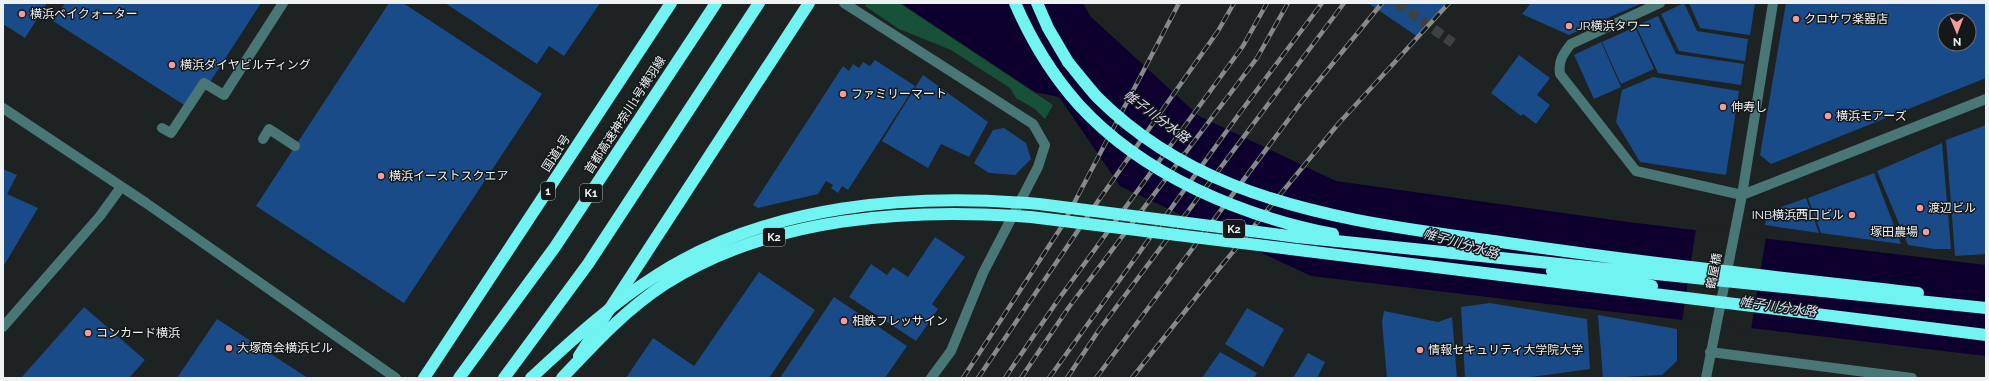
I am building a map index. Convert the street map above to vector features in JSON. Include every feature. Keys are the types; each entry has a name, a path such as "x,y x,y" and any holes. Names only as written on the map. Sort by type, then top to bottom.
{"highway":[{"name":"国道1号","path":"424,378 671,3"},
{"name":"首都高速神奈川1号横羽線","path":"458,378 484,346 555,247 716,3"},
{"path":"504,378 588,264 759,3"},
{"path":"563,378 809,3"},
{"name":"K2","path":"1015,3 1028,34 1052,70 1080,106 1113,136 1148,162 1183,182 1222,200 1263,216 1319,231 1508,265 1986,335"},
{"path":"1037,3 1048,28 1068,62 1096,96 1125,123 1158,146 1192,166 1272,200 1318,212 1369,222 1562,251 1986,301"},
{"name":"K2","path":"531,378 627,296 657,274 690,256 764,226 806,216 890,203 927,200 999,200 1039,204 1297,237 1986,308"},
{"name":"K2","path":"563,378 612,326 637,304 665,284 696,267 731,251 810,228 851,221 928,214 996,215 1039,218 1986,335"}],"street":[{"path":"162,128 171,133 204,83 224,95 283,3"},
{"path":"844,3 1033,124 1045,145 1038,167 983,273 952,351 931,378"},
{"path":"1660,3 1571,44 1563,53 1559,65 1560,74 1636,171 1742,195 1986,99"},
{"name":"鶴屋橋","path":"1706,378 1742,195 1772,3"},
{"path":"3,108 121,187 396,378"},
{"path":"263,139 269,129 295,146"},
{"path":"3,327 100,216 121,187"},
{"path":"1710,352 1912,378"}],"green space":[{"path":"867,3 899,3 1053,105 1045,119 1035,109 1016,98 1010,88 951,50 899,29 865,6"}],"water":[{"name":"帷子川分水路","path":"901,3 1083,3 1090,16 1199,116 1336,181 1628,222 1986,265 1986,356 1311,276 1120,186 1059,97 1035,92"}],"pier":[{"path":"1696,228 1766,237 1751,330 1682,321"}],"building":[{"name":"横浜ベイクォーター","path":"3,3 47,3 25,38 3,24"},
{"name":"横浜ダイヤビルディング","path":"65,3 261,3 192,110 53,21"},
{"name":"横浜イーストスクエア","path":"389,3 403,3 542,94 404,303 256,206"},
{"path":"445,3 600,3 564,56 549,46 537,64"},
{"path":"1368,3 1446,3 1418,37"},
{"name":"JR横浜タワー","path":"1531,3 1642,3 1569,35 1522,14"},
{"path":"1684,3 1697,31 1748,39 1745,61 1679,51 1661,14"},
{"path":"1689,3 1755,3 1750,35 1700,28"},
{"name":"横浜モアーズ","path":"1786,3 1986,3 1986,78 1771,164 1760,155"},
{"path":"1658,16 1676,54 1744,64 1741,85 1658,73 1636,26"},
{"path":"1635,27 1654,69 1621,84 1602,42"},
{"path":"1601,42 1621,87 1594,99 1574,55"},
{"path":"1519,55 1550,78 1537,95 1550,105 1536,124 1523,114 1521,116 1491,93"},
{"path":"875,60 915,86 848,190 842,186 838,193 831,188 833,185 826,181 818,194 758,208 753,205 843,66 849,71 853,64 859,68 863,62 870,66"},
{"path":"923,75 988,122 969,157 941,144 928,168 882,141"},
{"path":"1653,77 1739,91 1726,175 1640,162 1616,122 1622,90"},
{"path":"1986,125 1986,254 1955,256 1946,140"},
{"path":"1004,128 1026,143 1031,159 1015,175 989,173 974,163 993,130"},
{"name":"渡辺ビル","path":"1942,143 1951,249 1935,249 1908,245 1877,171"},
{"path":"3,169 17,175 7,194 38,208 3,267"},
{"name":"INB横浜西口ビル","path":"1874,173 1901,244 1821,233 1808,198"},
{"path":"1806,198 1819,233 1765,225 1766,217 1773,210"},
{"path":"935,237 965,257 932,304 938,309 916,341 849,297 871,264 887,275 893,267 908,277"},
{"path":"759,272 815,310 769,378 626,378 653,338 694,366"},
{"name":"相鉄フレッサイン","path":"834,297 907,346 885,378 780,378"},
{"path":"1490,303 1587,319 1590,369 1524,378 1465,378 1461,307"},
{"name":"コンカード横浜","path":"84,307 145,360 129,378 21,378"},
{"path":"1247,308 1284,329 1263,367 1225,344"},
{"name":"情報セキュリティ大学院大学","path":"1384,311 1438,322 1452,317 1457,378 1387,378 1382,322"},
{"path":"1598,315 1677,329 1677,361 1662,375 1603,378"},
{"name":"大塚商会横浜ビル","path":"217,319 308,378 177,378"},
{"path":"1220,352 1257,373 1254,378 1202,378"},
{"path":"1308,353 1325,362 1317,378 1293,378"}],"tunnel":[{"path":"1397,3 1453,43"}],"railway":[{"path":"963,378 1062,226 1179,3"},
{"path":"978,378 1096,204 1218,31 1234,3"},
{"path":"1005,378 1058,300 1243,46 1267,3"},
{"path":"1021,378 1069,307 1257,58 1288,3"},
{"path":"1049,378 1239,114 1322,3"},
{"path":"1067,378 1099,330 1344,3"},
{"path":"1096,378 1303,100 1382,3"},
{"path":"1132,378 1213,276 1339,123 1449,3"}],"place":[{"name":"横浜ベイクォーター","path":"22,14"},
{"name":"クロサワ楽器店","path":"1796,19"},
{"name":"JR横浜タワー","path":"1569,26"},
{"name":"横浜ダイヤビルディング","path":"172,65"},
{"name":"ファミリーマート","path":"843,94"},
{"name":"伸寿し","path":"1723,107"},
{"name":"横浜モアーズ","path":"1828,116"},
{"name":"横浜イーストスクエア","path":"381,176"},
{"name":"渡辺ビル","path":"1920,208"},
{"name":"INB横浜西口ビル","path":"1852,215"},
{"name":"塚田農場","path":"1926,232"},
{"name":"相鉄フレッサイン","path":"844,321"},
{"name":"コンカード横浜","path":"88,333"},
{"name":"大塚商会横浜ビル","path":"229,348"},
{"name":"情報セキュリティ大学院大学","path":"1420,350"}]}
